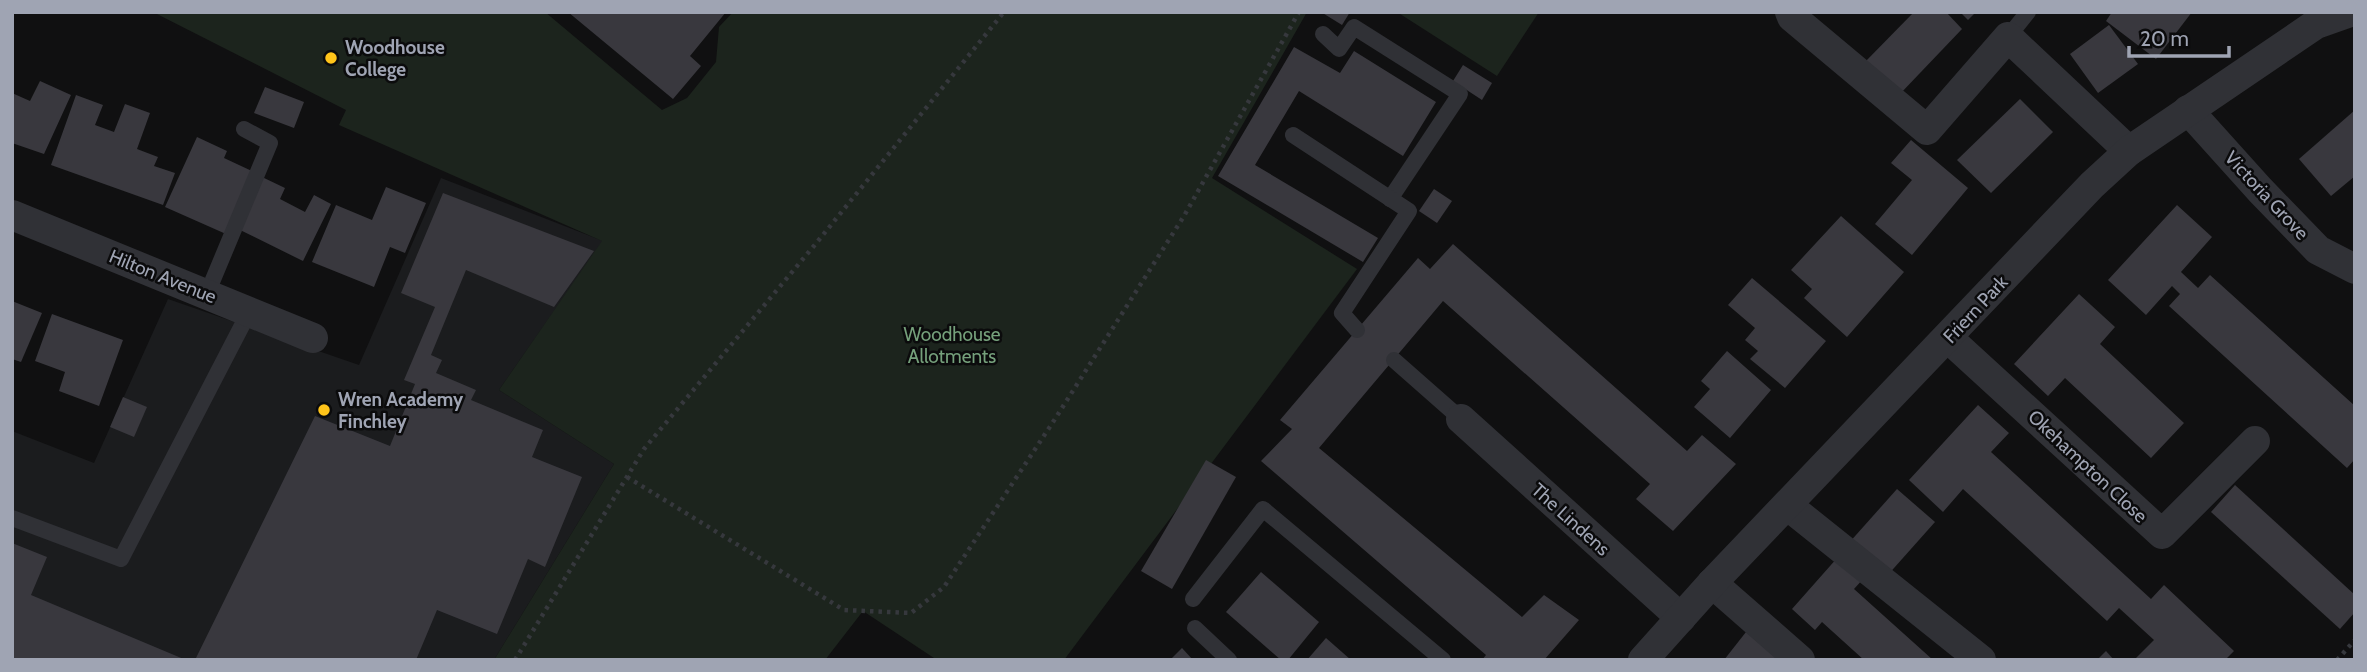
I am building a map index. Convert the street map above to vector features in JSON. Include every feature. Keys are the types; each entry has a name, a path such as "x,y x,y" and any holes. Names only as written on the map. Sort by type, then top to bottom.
{"street":[{"path":"1790,12 1792,17 1927,130 2008,37 2129,151"},
{"name":"Friern Park","path":"1643,660 1712,583 2092,185 2129,151 2309,18 2350,12"},
{"name":"Victoria Grove","path":"2188,110 2318,250 2355,269"},
{"name":"Hilton Avenue","path":"12,215 313,338"},
{"name":"Okehampton Close","path":"1948,338 2162,534 2255,441"},
{"name":"The Lindens","path":"1461,419 1681,618"},
{"path":"1787,505 1981,660"},
{"path":"1712,583 1800,660"}],"lane":[{"path":"2008,37 2028,12"},
{"path":"1323,34 1339,49 1354,27 1460,94 1390,199"},
{"path":"207,294 270,143 244,129"},
{"path":"1293,135 1409,211 1342,313 1357,330"},
{"path":"12,518 121,559 249,312"},
{"path":"1394,360 1461,419"},
{"path":"1193,598 1264,509 1443,660"},
{"path":"1195,628 1229,660"}],"path":[{"path":"514,660 644,449 1004,12"},
{"path":"627,477 844,610 911,613 944,587 1055,419 1184,216 1298,12"},
{"path":"2337,660 2355,640"}],"shaded area":[{"name":"Wren Academy Finchley","path":"441,178 603,241 499,390 614,464 494,660 12,660 12,431 94,463 168,299 359,365"}],"green space":[{"name":"Woodhouse Allotments","path":"153,12 545,12 662,110 687,98 716,62 719,27 733,12 1307,12 1212,178 1357,269 1064,660 937,660 863,611 825,660 494,660 614,464 499,390 602,241 339,125 346,110"},
{"path":"1397,12 1539,12 1497,76"}],"building":[{"path":"568,12 726,12 690,56 701,66 673,99"},
{"path":"1321,12 1350,12 1342,25"},
{"path":"1914,12 1946,12 1962,29 1899,95 1865,62"},
{"path":"1960,12 1976,12 1968,20"},
{"path":"2112,12 2192,12 2156,59 2106,21"},
{"path":"2109,25 2138,64 2098,93 2070,54"},
{"path":"1294,47 1340,73 1354,51 1436,102 1403,156 1299,91 1255,165 1378,238 1363,262 1218,176"},
{"path":"1463,65 1492,83 1482,100 1453,81"},
{"path":"40,81 71,95 44,154 12,143 12,93 30,101"},
{"path":"265,87 304,102 294,128 254,113"},
{"path":"76,95 103,105 95,125 114,132 125,104 150,113 137,149 158,157 154,166 175,173 163,205 51,165"},
{"path":"2020,99 2053,132 1991,193 1957,160"},
{"path":"2355,110 2355,176 2331,196 2299,159"},
{"path":"197,137 227,151 224,158 254,172 226,234 165,207"},
{"path":"1911,140 1968,188 1912,255 1875,224 1912,180 1891,163"},
{"path":"262,177 285,188 280,199 305,212 314,195 331,204 303,261 236,228"},
{"path":"386,187 426,203 405,253 390,247 374,287 312,262 336,205 372,220"},
{"path":"1434,189 1452,201 1437,223 1419,211"},
{"path":"443,193 594,251 554,307 466,270 431,355 442,360 436,373 476,390 471,400 543,430 532,457 582,477 545,567 528,559 497,634 437,610 416,660 195,660 315,416 390,446 415,384 404,380 435,307 401,293"},
{"path":"2177,205 2212,237 2181,272 2198,288 2210,275 2355,406 2355,459 2347,468 2169,306 2180,294 2172,286 2146,315 2108,280"},
{"path":"1841,216 1904,272 1847,337 1804,298 1812,289 1791,270"},
{"path":"1453,244 1687,451 1702,435 1736,464 1673,531 1636,499 1650,484 1443,301 1319,448 1522,617 1544,595 1579,620 1544,660 1482,660 1486,655 1261,461 1292,429 1280,420 1418,258 1430,269"},
{"path":"1752,278 1826,341 1785,388 1750,359 1758,351 1745,340 1755,328 1728,305"},
{"path":"2079,294 2115,327 2100,344 2184,423 2151,458 2065,378 2048,396 2014,364"},
{"path":"12,301 42,313 21,362 12,359"},
{"path":"52,314 123,340 99,406 59,391 65,372 35,361"},
{"path":"1727,351 1771,390 1730,438 1694,407 1710,389 1701,381"},
{"path":"123,397 147,407 134,437 110,427"},
{"path":"1978,405 2009,433 1991,452 2151,599 2164,585 2234,651 2225,660 2134,660 2154,640 2119,608 2107,621 1963,489 1943,512 1909,480"},
{"path":"1206,460 1236,477 1172,589 1141,571"},
{"path":"2235,485 2355,595 2355,612 2340,629 2211,512"},
{"path":"1897,489 1935,522 1886,577 1848,544"},
{"path":"12,543 47,557 31,595 186,660 12,660"},
{"path":"1838,557 1863,579 1854,589 1933,660 1864,660 1822,622 1815,630 1792,609"},
{"path":"1261,572 1319,622 1288,660 1281,660 1226,612"},
{"path":"1746,632 1779,660 1724,660"},
{"path":"1326,638 1351,660 1307,660"},
{"path":"1182,648 1193,660 1170,660"},
{"path":"2106,651 2114,660 2097,660"}],"place":[{"name":"Woodhouse College","path":"331,58"},
{"name":"Wren Academy Finchley","path":"324,410"}]}
